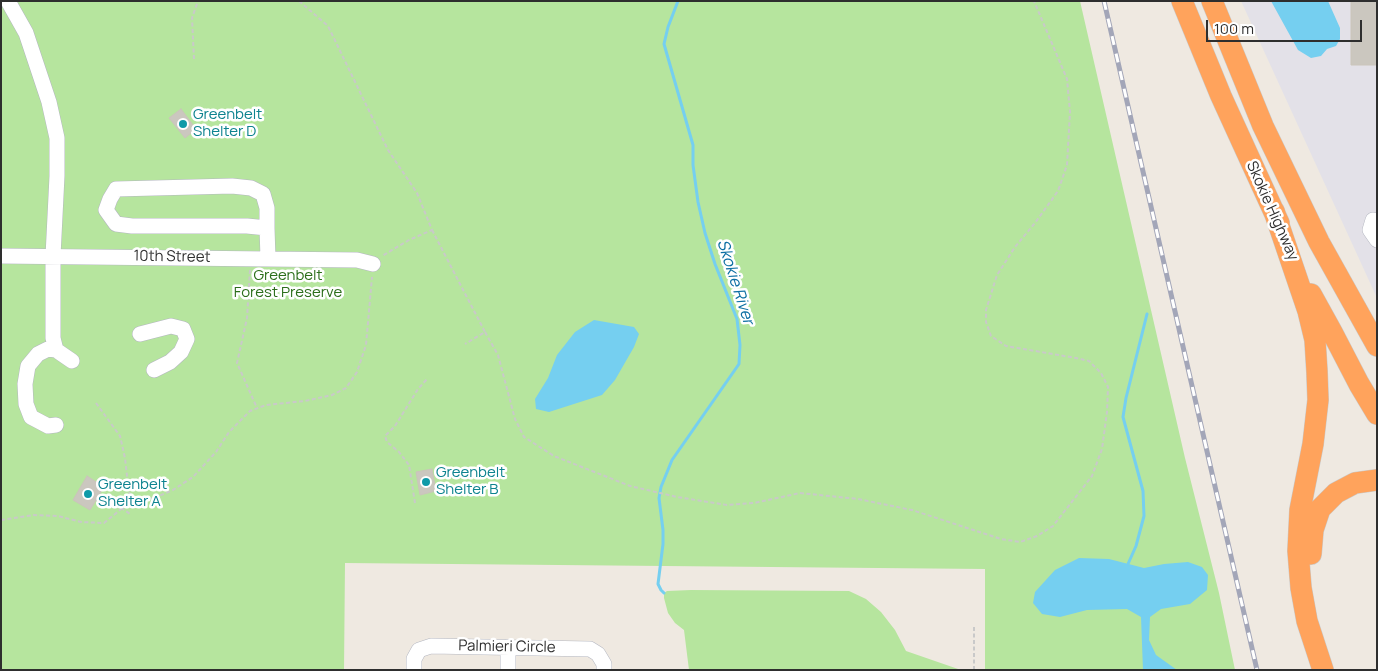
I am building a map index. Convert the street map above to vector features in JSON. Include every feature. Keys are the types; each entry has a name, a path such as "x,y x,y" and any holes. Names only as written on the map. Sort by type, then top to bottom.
{"highway":[{"name":"Skokie Highway","path":"1182,1 1221,96 1274,211 1299,272 1377,414"},
{"name":"Skokie Highway","path":"1212,1 1263,126 1319,242 1377,346"},
{"path":"1274,211 1308,311 1314,340 1318,400 1313,444 1300,510 1298,551 1301,588 1307,621 1323,670"},
{"path":"1330,670 1314,595 1310,566 1313,530 1320,509 1336,493 1355,483 1377,480"}],"street":[{"path":"8,1 26,33 49,102 56,138 57,176 53,338 56,350"},
{"path":"267,228 247,226 132,226 116,224 106,210 116,189 232,186 251,188 263,194 267,208 268,258"},
{"path":"1377,221 1372,220 1370,230 1377,240"},
{"name":"10th Street","path":"1,256 268,258 357,260 373,264"},
{"path":"140,334 171,326 183,329 187,339 181,352 170,362 154,370"},
{"path":"56,425 48,426 31,417 26,404 25,384 28,366 38,354 48,349 56,350 72,361"},
{"name":"Palmieri Circle","path":"414,670 414,659 419,650 431,646 590,649 598,654 604,664 604,670"},
{"path":"508,647 508,670"}],"path":[{"path":"194,59 192,18 198,1"},
{"path":"299,1 328,26 388,150 417,193 432,230 498,355 515,419 524,437 554,456 630,486 677,497 727,505 754,503 800,493 858,499 912,510 1001,539 1020,542 1037,536 1053,526 1092,476 1102,449 1108,387 1101,373 1089,361 1006,346 991,336 986,322 986,310 997,275 1015,247 1058,191 1067,165 1070,112 1067,79 1034,1"},
{"path":"1,520 34,516 58,516 81,522 104,522 131,501 154,498 173,490 193,477 216,452 229,432 250,411 266,406 332,395 346,388 357,372 366,345 373,264 388,252 420,234 432,230"},
{"path":"251,258 247,318 237,363 258,408"},
{"path":"465,344 486,332"},
{"path":"415,504 409,464 387,442 385,436 395,426 418,389 428,378"},
{"path":"96,403 120,436 131,501"},
{"path":"96,500 122,509 130,514"},
{"path":"974,625 974,670"}],"shaded area":[{"path":"1241,1 1377,1 1377,298"}],"green space":[{"name":"Greenbelt Forest Preserve","path":"1,1 1080,1 1185,458 1219,593 1235,670 985,670 985,569 345,563 344,670 1,670"},
{"path":"667,591 849,591 866,599 881,612 895,630 906,651 961,670 689,670 684,630 675,623 668,613 664,593"}],"water":[{"path":"1271,1 1328,1 1340,28 1340,39 1336,46 1327,49 1321,56 1311,58 1298,50"},
{"path":"594,320 634,327 639,334 634,347 615,380 602,395 549,412 536,409 535,399 548,378 557,355 575,332"},
{"path":"1079,558 1109,559 1144,568 1188,562 1202,567 1208,575 1207,590 1190,604 1161,609 1150,617 1149,640 1156,655 1177,670 1143,670 1141,617 1127,609 1087,610 1060,617 1042,614 1033,603 1035,592 1055,570"}],"building":[{"path":"1351,1 1377,1 1377,65 1351,65"},
{"name":"Greenbelt Shelter D","path":"181,109 196,129 185,138 169,118"},
{"name":"Greenbelt Shelter B","path":"432,469 436,491 420,495 416,472"},
{"name":"Greenbelt Shelter A","path":"87,476 104,487 90,510 73,500"}],"waterway":[{"name":"Skokie River","path":"664,593 658,584 663,544 659,498 661,487 672,460 739,364 740,345 737,319 705,233 698,202 693,165 693,145 664,44 678,1"},
{"path":"1128,564 1136,546 1144,516 1143,491 1123,417 1147,314"}],"railway":[{"path":"1104,1 1257,670"}],"place":[{"name":"Greenbelt Shelter D","path":"183,124"},
{"name":"Greenbelt Shelter B","path":"426,482"},
{"name":"Greenbelt Shelter A","path":"88,494"}]}
